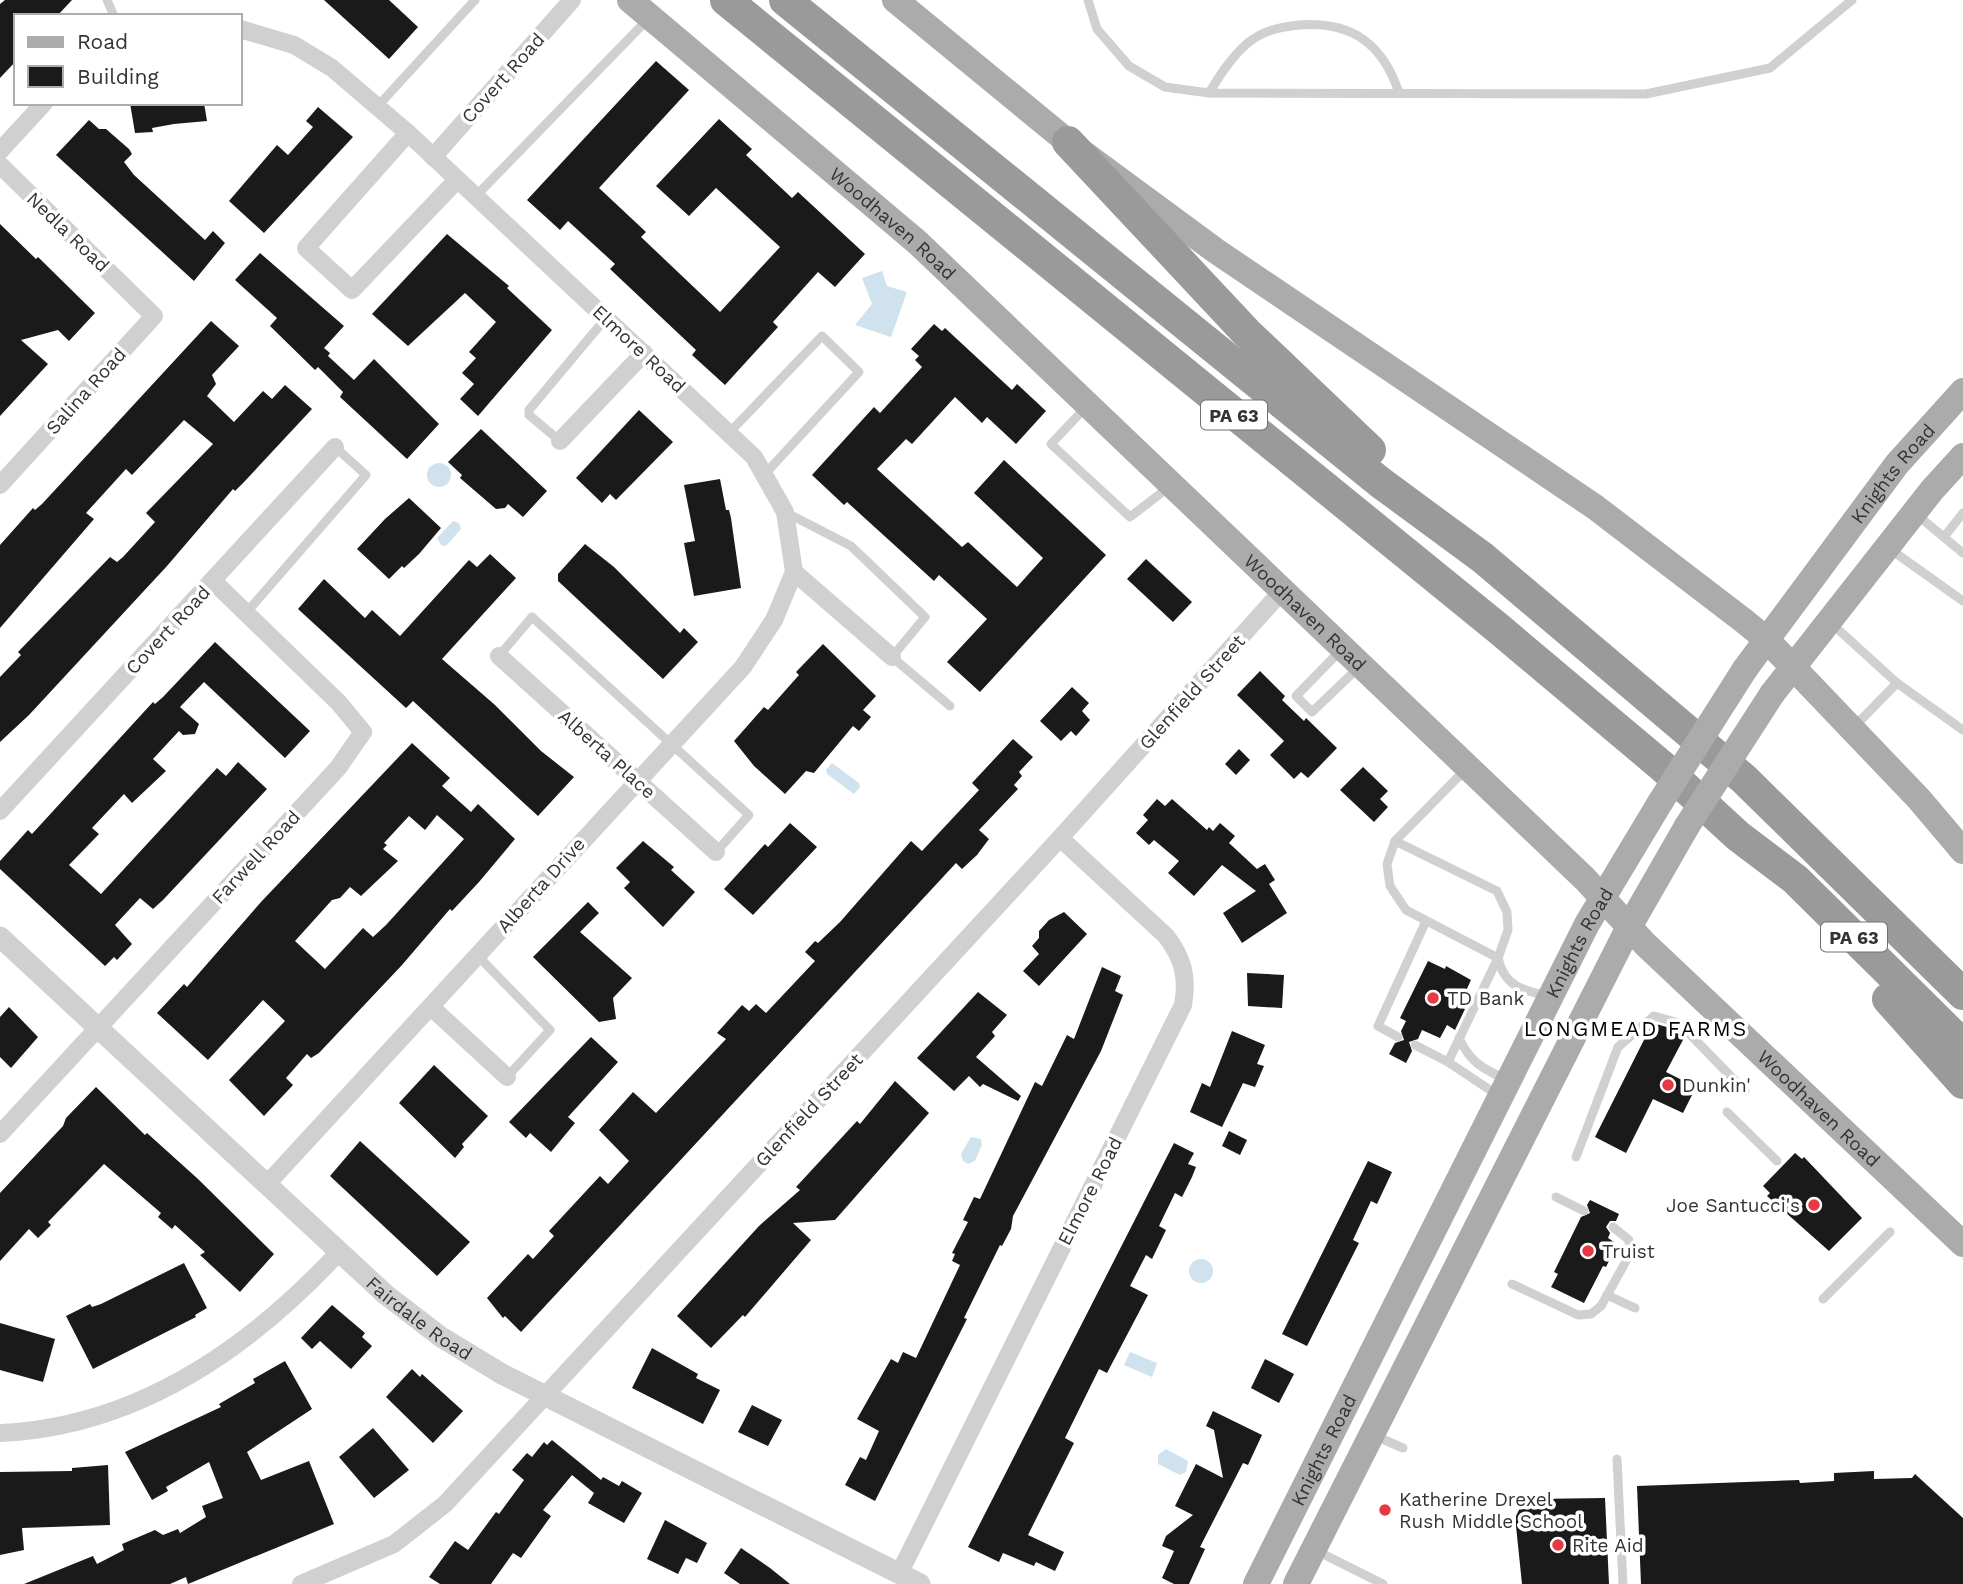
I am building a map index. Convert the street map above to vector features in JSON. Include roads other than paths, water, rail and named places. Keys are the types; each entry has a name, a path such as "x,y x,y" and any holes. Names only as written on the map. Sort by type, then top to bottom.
{"highway":[{"name":"PA 63","path":"726,0 1499,629 1663,767 1738,836 1796,879 1963,1045"},
{"name":"PA 63","path":"785,0 1381,483 1483,558 1744,779 1963,994"},
{"path":"1068,142 1246,332 1483,558"},
{"path":"1738,836 1786,895 1909,1021 1963,1083"}],"main road":[{"path":"895,0 1068,142 1216,251 1595,507 1766,639 1919,799 1963,851"},
{"name":"Woodhaven Road","path":"640,8 878,207 1467,767 1629,927 1963,1244"},
{"name":"Knights Road","path":"1256,1584 1550,996 1602,898 1766,639 1897,464 1963,391"},
{"name":"Knights Road","path":"1296,1584 1629,927 1687,826 1772,694 1963,456"},
{"path":"1505,1088 1544,1098"},
{"path":"1335,1426 1371,1437"}],"street":[{"name":"Covert Road","path":"433,157 572,0"},
{"name":"Elmore Road","path":"242,30 294,45 332,68 408,133 474,198 754,457 785,512 794,572"},
{"path":"0,151 42,105"},
{"path":"408,133 306,248 352,290 456,181"},
{"name":"Nedla Road","path":"0,165 135,298"},
{"name":"Salina Road","path":"0,485 154,316 135,298"},
{"path":"560,441 644,353"},
{"name":"Covert Road","path":"0,811 335,447"},
{"path":"794,572 892,657"},
{"name":"Alberta Drive","path":"267,1184 758,648 794,572"},
{"name":"Farwell Road","path":"0,1134 338,768 363,732 339,703 213,581"},
{"name":"Glenfield Street","path":"302,1584 359,1561 417,1529 445,1504 1060,838 1282,591"},
{"name":"Alberta Place","path":"499,656 716,852"},
{"name":"Elmore Road","path":"899,1574 1184,1005 1186,985 1179,953 1166,936 1060,838"},
{"name":"Fairdale Road","path":"0,937 338,1252 441,1337 502,1374 920,1584"},
{"path":"431,1007 507,1077"},
{"path":"0,1433 43,1431 86,1420 148,1398 212,1362 265,1324 298,1296 338,1252"}],"lane":[{"path":"377,107 475,0"},
{"path":"1088,0 1097,29 1129,66 1164,87 1209,93 1646,94 1770,68 1852,0"},
{"path":"474,198 640,8"},
{"path":"1209,93 1226,67 1250,41 1276,27 1314,24 1347,29 1371,44 1392,70 1399,93"},
{"path":"560,441 529,415 529,410 606,318"},
{"path":"729,433 822,336 859,372 765,474"},
{"path":"1087,406 1051,444 1130,517 1171,486"},
{"path":"246,613 366,475 335,447"},
{"path":"785,512 850,546 925,617 892,657 950,706"},
{"path":"1915,513 1963,553"},
{"path":"1944,537 1963,513"},
{"path":"1888,547 1963,601"},
{"path":"499,656 532,617 671,742 749,815 716,852"},
{"path":"1830,622 1897,683 1963,730"},
{"path":"1351,657 1312,712 1296,696 1351,657"},
{"path":"1852,729 1897,683"},
{"path":"1467,767 1395,841 1387,863 1390,886 1406,910 1498,958 1507,980 1523,991 1550,996"},
{"path":"1395,841 1497,891 1507,912 1508,930 1498,958 1448,1062"},
{"path":"1398,1037 1378,1026 1426,920"},
{"path":"477,955 550,1030 507,1077"},
{"path":"1576,1157 1618,1046 1654,1016 1679,1023 1745,1091"},
{"path":"1460,1038 1467,1056 1505,1088"},
{"path":"1415,1045 1505,1088"},
{"path":"1727,1112 1777,1161"},
{"path":"1556,1197 1584,1211"},
{"path":"1512,1284 1578,1315 1591,1314 1601,1306 1630,1254 1629,1240 1613,1227"},
{"path":"1823,1299 1890,1232"},
{"path":"1607,1295 1635,1308"},
{"path":"1371,1437 1403,1448"},
{"path":"1616,1459 1623,1584"},
{"path":"1313,1549 1383,1584"}],"water":[{"path":"882,271 887,286 907,292 891,337 855,325 872,304 862,278"},
{"path":"439,463 448,466 451,475 448,484 439,487 430,484 427,475 430,466"},
{"path":"453,521 459,523 461,529 447,545 442,546 437,538"},
{"path":"832,763 859,783 860,787 854,794 827,774 826,770"},
{"path":"971,1137 981,1139 982,1145 975,1161 968,1164 963,1161 961,1154"},
{"path":"1201,1259 1210,1262 1213,1271 1210,1280 1201,1283 1192,1280 1189,1271 1192,1262"},
{"path":"1130,1352 1157,1363 1152,1377 1124,1365"},
{"path":"1166,1449 1188,1461 1186,1472 1180,1475 1158,1464 1158,1455"}],"place":[{"name":"TD Bank","path":"1433,998"},
{"name":"Dunkin'","path":"1668,1085"},
{"name":"Joe Santucci's","path":"1814,1205"},
{"name":"Truist","path":"1588,1251"},
{"name":"Katherine Drexel Rush Middle School","path":"1385,1510"},
{"name":"Rite Aid","path":"1558,1545"}],"district":[{"name":"LONGMEAD FARMS","path":"1636,1028"}]}
